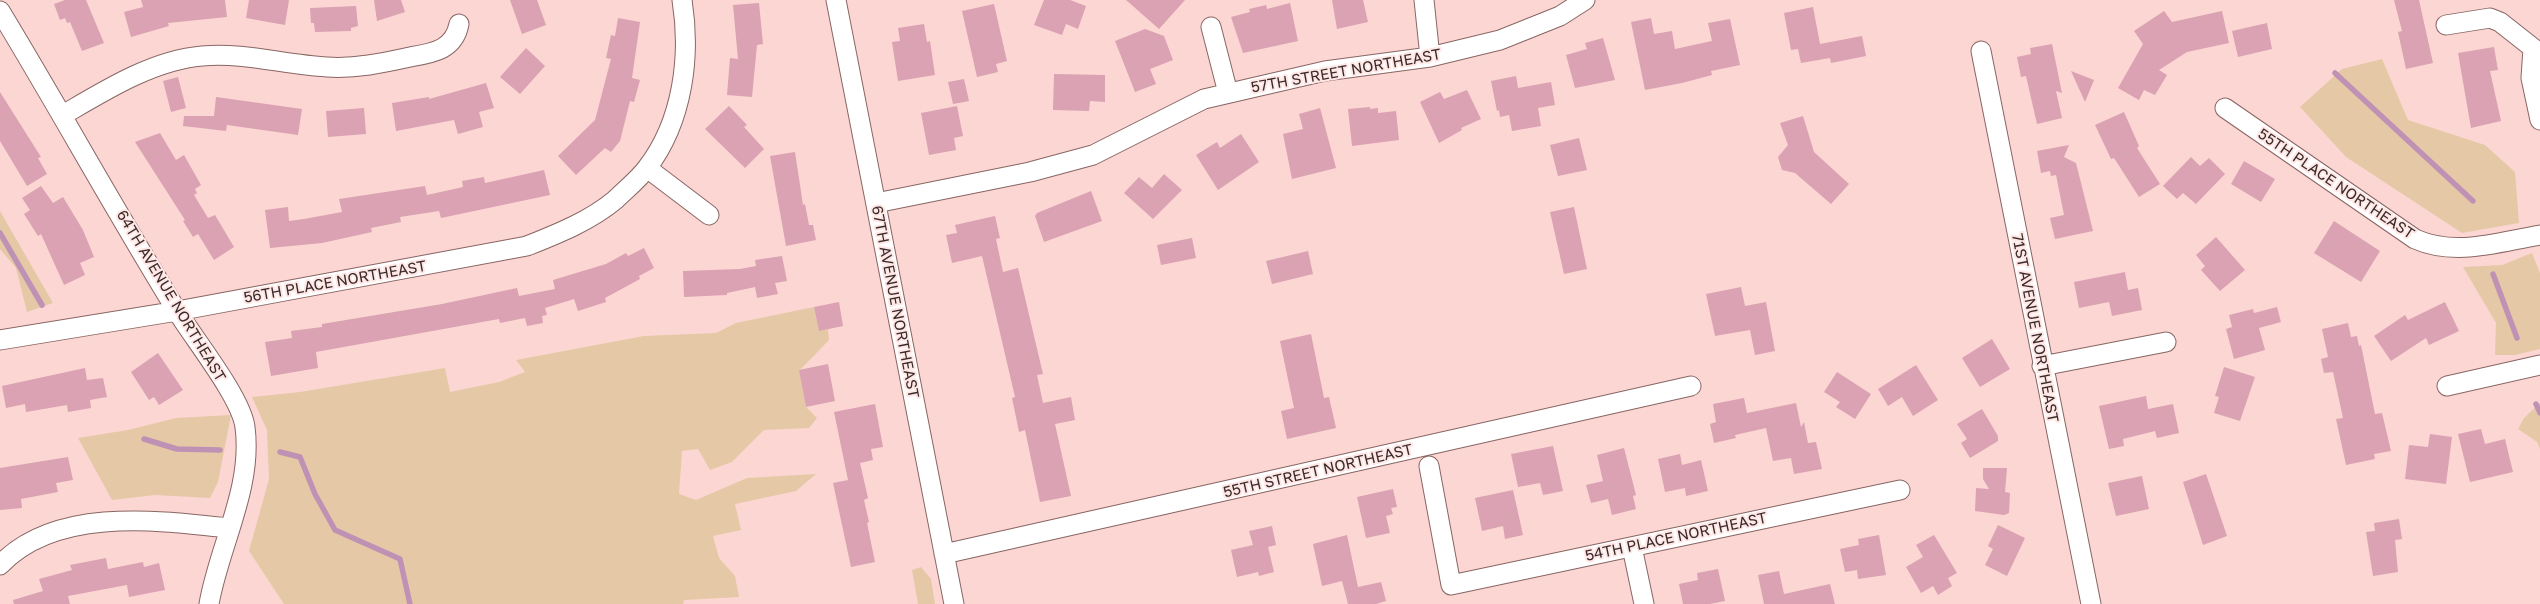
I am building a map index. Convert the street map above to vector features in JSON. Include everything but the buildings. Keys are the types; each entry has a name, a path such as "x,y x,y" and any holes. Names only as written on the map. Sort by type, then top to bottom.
{"street":[{"name":"56TH PLACE NORTHEAST","path":"0,340 177,310 527,246 571,228 613,201 647,168 669,131 680,94 686,32 682,0"},
{"name":"67TH AVENUE NORTHEAST","path":"836,0 954,604"},
{"path":"1424,0 1430,57"},
{"name":"57TH STREET NORTHEAST","path":"876,203 1030,172 1093,154 1204,99 1325,71 1430,57 1500,40 1560,16 1585,0"},
{"name":"64TH AVENUE NORTHEAST","path":"0,11 177,310 239,408 245,428 244,466 238,505 213,580 209,604"},
{"path":"2446,25 2490,18 2536,44 2531,78 2540,120"},
{"path":"63,115 124,80 161,66 201,56 237,55 327,67 371,65 434,52 451,44 457,35 459,24"},
{"path":"1211,27 1228,93"},
{"name":"71ST AVENUE NORTHEAST","path":"1981,51 2042,366 2091,604"},
{"name":"55TH PLACE NORTHEAST","path":"2225,108 2416,238 2428,244 2462,249 2540,235"},
{"path":"647,168 709,215"},
{"path":"2042,366 2166,342"},
{"path":"2447,386 2540,366"},
{"name":"55TH STREET NORTHEAST","path":"944,554 1691,386"},
{"name":"54TH PLACE NORTHEAST","path":"1429,466 1451,585 1900,490"},
{"path":"0,565 22,546 53,532 94,524 150,520 229,528"},
{"path":"1632,547 1644,604"}],"shaded area":[{"path":"2382,59 2408,120 2485,145 2515,172 2519,223 2462,233 2346,157 2300,107 2342,69"},
{"path":"0,211 53,303 27,312 16,268 0,249"},
{"path":"2532,253 2540,273 2540,349 2515,355 2495,355 2496,323 2463,267 2502,265"},
{"path":"814,307 819,330 828,329 829,340 800,370 806,407 817,418 809,428 764,430 732,462 710,470 698,449 682,451 679,494 696,500 747,478 816,474 796,491 735,504 741,530 713,536 719,558 735,576 739,597 684,600 683,604 284,604 249,551 269,479 267,430 252,397 300,392 445,368 450,392 499,382 525,372 516,360 644,336 716,333 736,323"},
{"path":"2540,403 2540,449 2537,442 2518,429 2524,418"},
{"path":"231,415 218,482 210,498 155,495 112,500 78,438 128,430 176,418"},
{"path":"921,567 931,579 935,604 918,604 912,570"}],"waterway":[{"path":"2335,73 2473,201"},
{"path":"0,233 42,305"},
{"path":"2493,274 2517,338"},
{"path":"2536,404 2540,413"},
{"path":"144,439 177,449 220,450"},
{"path":"280,452 300,457 315,494 335,530 400,559 410,604"}]}
